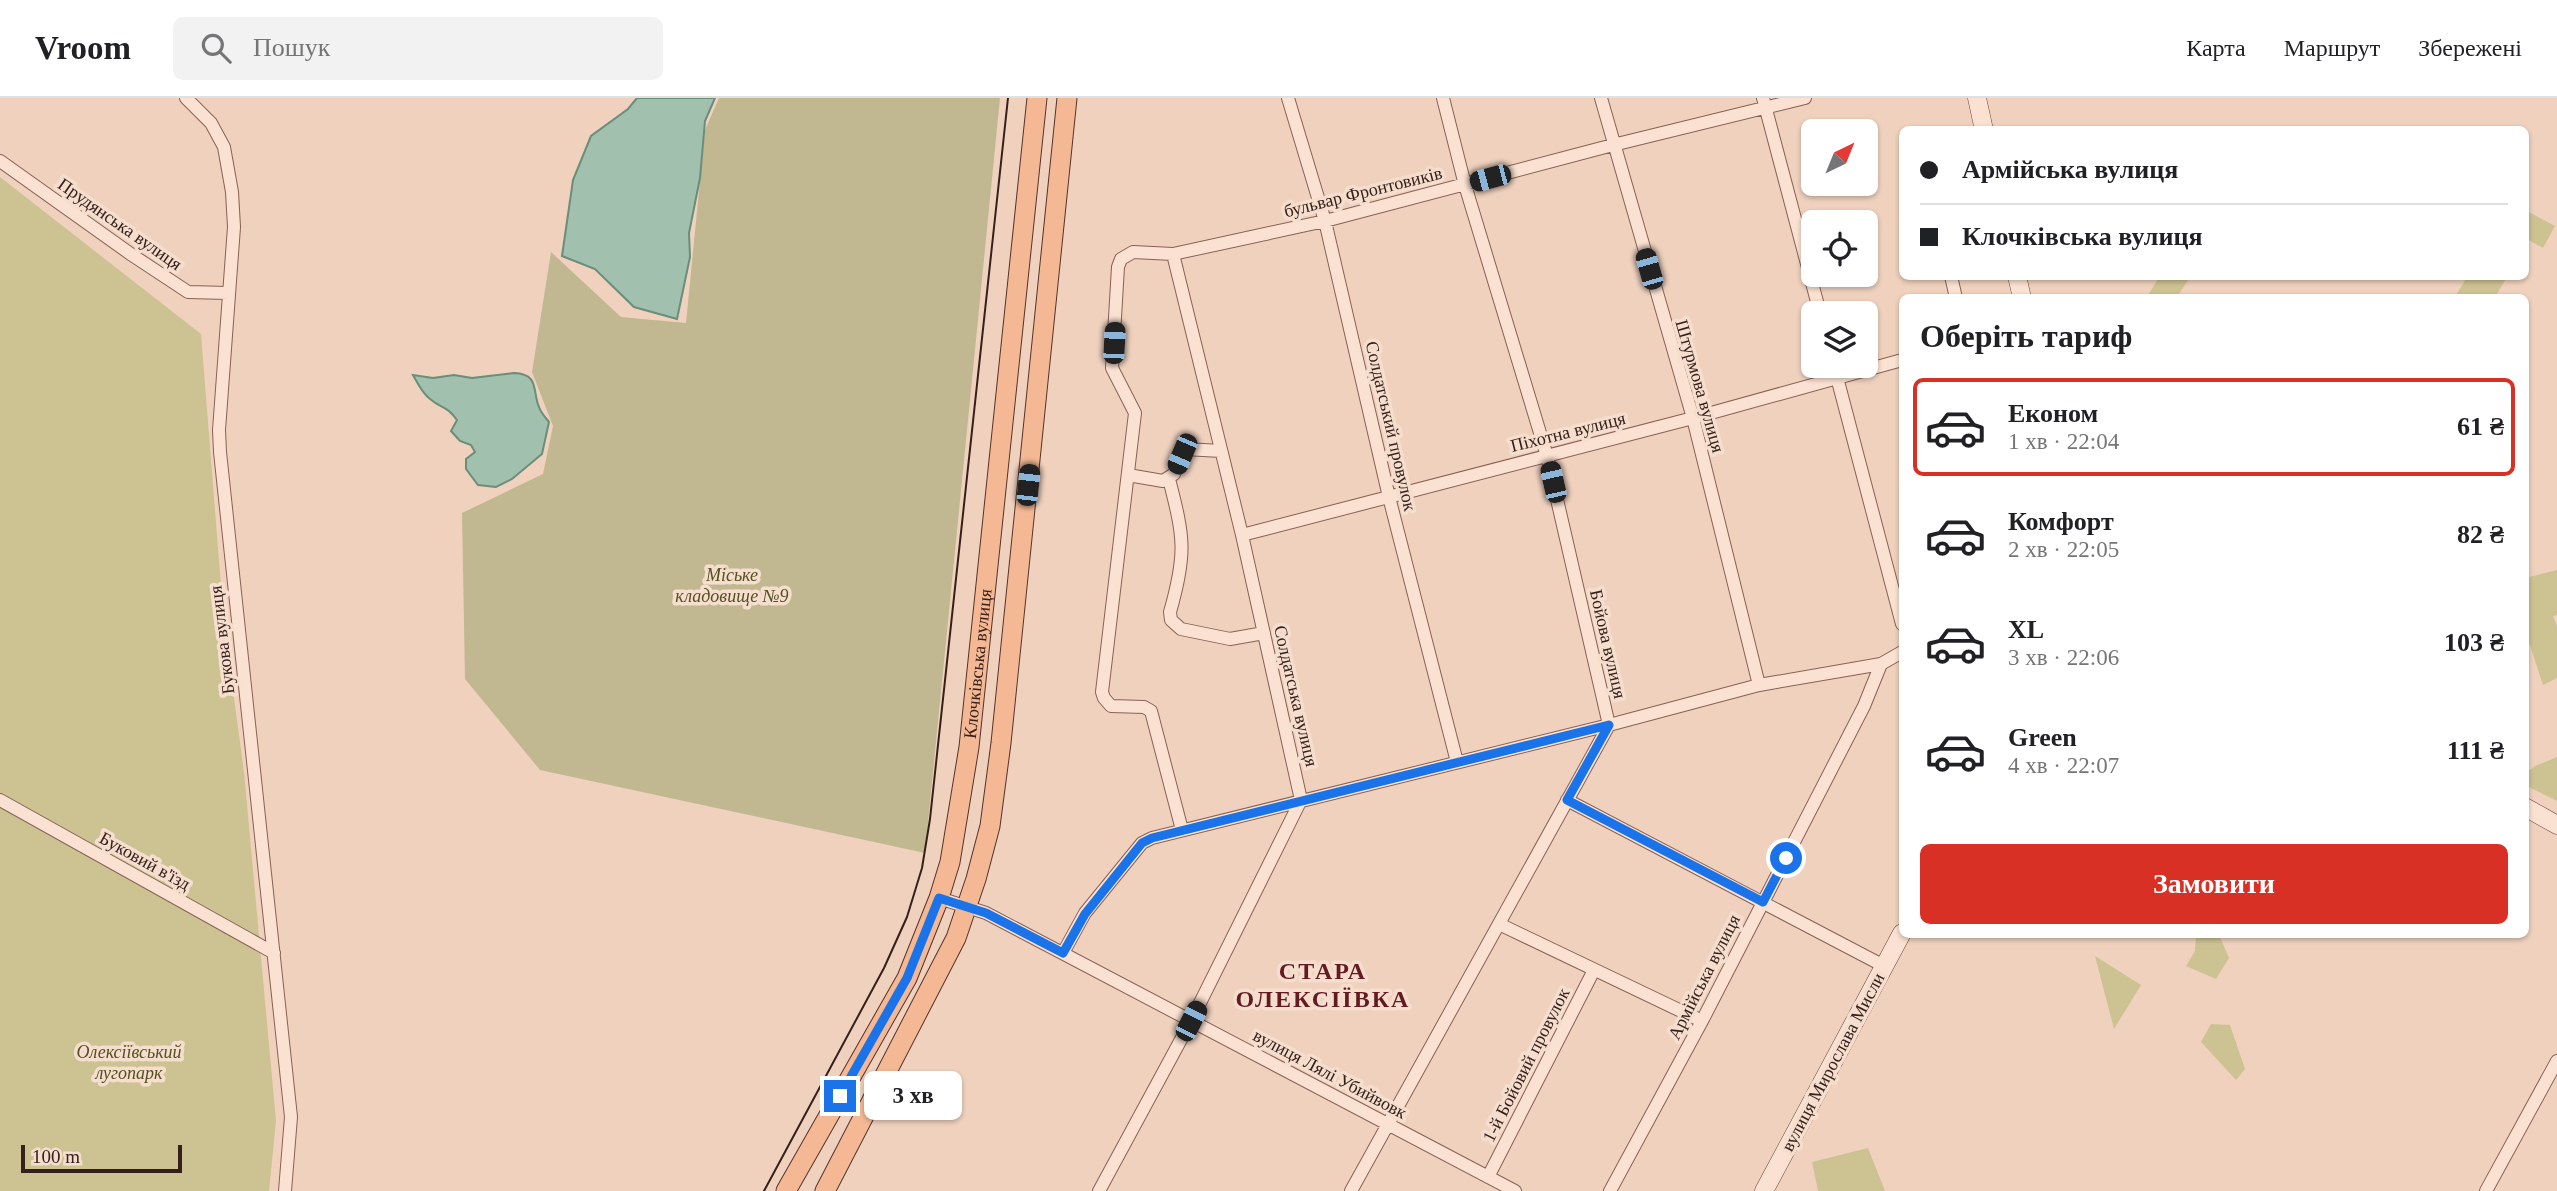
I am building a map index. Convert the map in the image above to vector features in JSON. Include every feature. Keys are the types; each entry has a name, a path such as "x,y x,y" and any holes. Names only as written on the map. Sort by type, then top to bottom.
{"main road":[{"name":"Клочківська вулиця","path":"786,1191 907,978 939,898 952,850 969,747 1037,98"},
{"name":"Клочківська вулиця","path":"825,1191 950,952 968,906 990,825 1001,743 1067,98"}],"street":[{"name":"Букова вулиця","path":"186,98 211,123 224,147 232,192 234,227 219,430 220,452 290,1117 285,1191"},
{"name":"Солдатський провулок","path":"1287,98 1325,220 1389,497 1457,762"},
{"name":"Бойова вулиця","path":"1351,1191 1609,725 1547,456 1465,184 1443,98"},
{"name":"Штурмова вулиця","path":"1601,98 1693,418 1759,685"},
{"name":"бульвар Фронтовиків","path":"1182,831 1151,711 1144,707 1111,706 1102,692 1135,413 1112,368 1118,267 1121,259 1133,252 1173,254 1325,220 1613,145 1764,102 1805,98"},
{"path":"1977,98 1983,126"},
{"path":"1764,102 1817,301"},
{"name":"Прудянська вулиця","path":"0,161 188,292 228,293"},
{"name":"Солдатська вулиця","path":"1173,254 1242,535 1301,800"},
{"name":"Піхотна вулиця","path":"1878,364 1899,361"},
{"name":"Піхотна вулиця","path":"1242,535 1693,418 1817,378"},
{"path":"1838,378 1899,613"},
{"path":"1128,475 1163,481 1174,474 1185,449 1221,451"},
{"path":"1169,479 1181,526 1183,547 1182,564 1170,612 1171,620 1181,629 1230,639 1264,633"},
{"path":"1063,953 1085,914 1142,843 1301,800 1609,725 1759,685 1881,664 1899,654"},
{"name":"Армійська вулиця","path":"1610,1191 1702,1021 1864,706 1881,664"},
{"name":"Буковий в'їзд","path":"0,800 274,953"},
{"path":"1099,1191 1191,1021 1301,800"},
{"path":"1567,800 1884,966"},
{"path":"2529,809 2557,825"},
{"name":"вулиця Лялі Убийвовк","path":"939,898 986,913 1515,1191"},
{"path":"1499,923 1702,1021"},
{"name":"вулиця Мирослава Мисли","path":"1764,1191 1899,938"},
{"name":"1-й Бойовий провулок","path":"1488,1177 1594,970"},
{"path":"2486,1191 2557,1061"}],"green space":[{"name":"Міське кладовище №9","path":"719,98 1000,98 925,853 540,770 465,679 462,513 543,474 553,426 532,372 551,252 621,317 686,323 705,130"},
{"name":"Олексіївський лугопарк","path":"0,177 201,334 224,624 244,772 276,1121 269,1191 0,1191"},
{"path":"2529,212 2555,226 2543,248 2529,240"},
{"path":"2157,280 2188,280 2179,294 2149,294"},
{"path":"2465,280 2505,280 2497,294 2457,294"},
{"path":"2557,570 2557,615 2553,616 2557,626 2557,678 2543,685 2529,642 2529,577"},
{"path":"2557,757 2557,801 2529,787 2529,771"},
{"path":"2196,938 2220,938 2229,958 2216,979 2186,966 2195,951"},
{"path":"2095,956 2141,985 2114,1029"},
{"path":"2211,1024 2230,1025 2245,1069 2236,1080 2201,1042"},
{"path":"1868,1148 1885,1191 1818,1191 1812,1162"}],"shaded area":[{"path":"637,98 715,98 705,121 700,178 689,233 690,257 677,319 634,307 595,269 562,256 573,180 591,136 628,109"},
{"path":"514,373 528,376 534,384 540,409 549,422 542,454 512,479 496,487 478,485 466,469 466,459 475,452 471,445 460,441 451,431 457,420 447,409 427,397 413,375 472,378"}],"tram line":[{"path":"764,1191 884,968 907,917 922,868 930,819 1008,98"}],"district":[{"name":"СТАРА ОЛЕКСІЇВКА","path":"1323,985"}],"route":[{"path":"840,1096 907,978 939,898 986,913 1063,953 1085,914 1142,843 1152,838 1301,800 1609,725 1567,800 1763,902 1786,858"}]}
